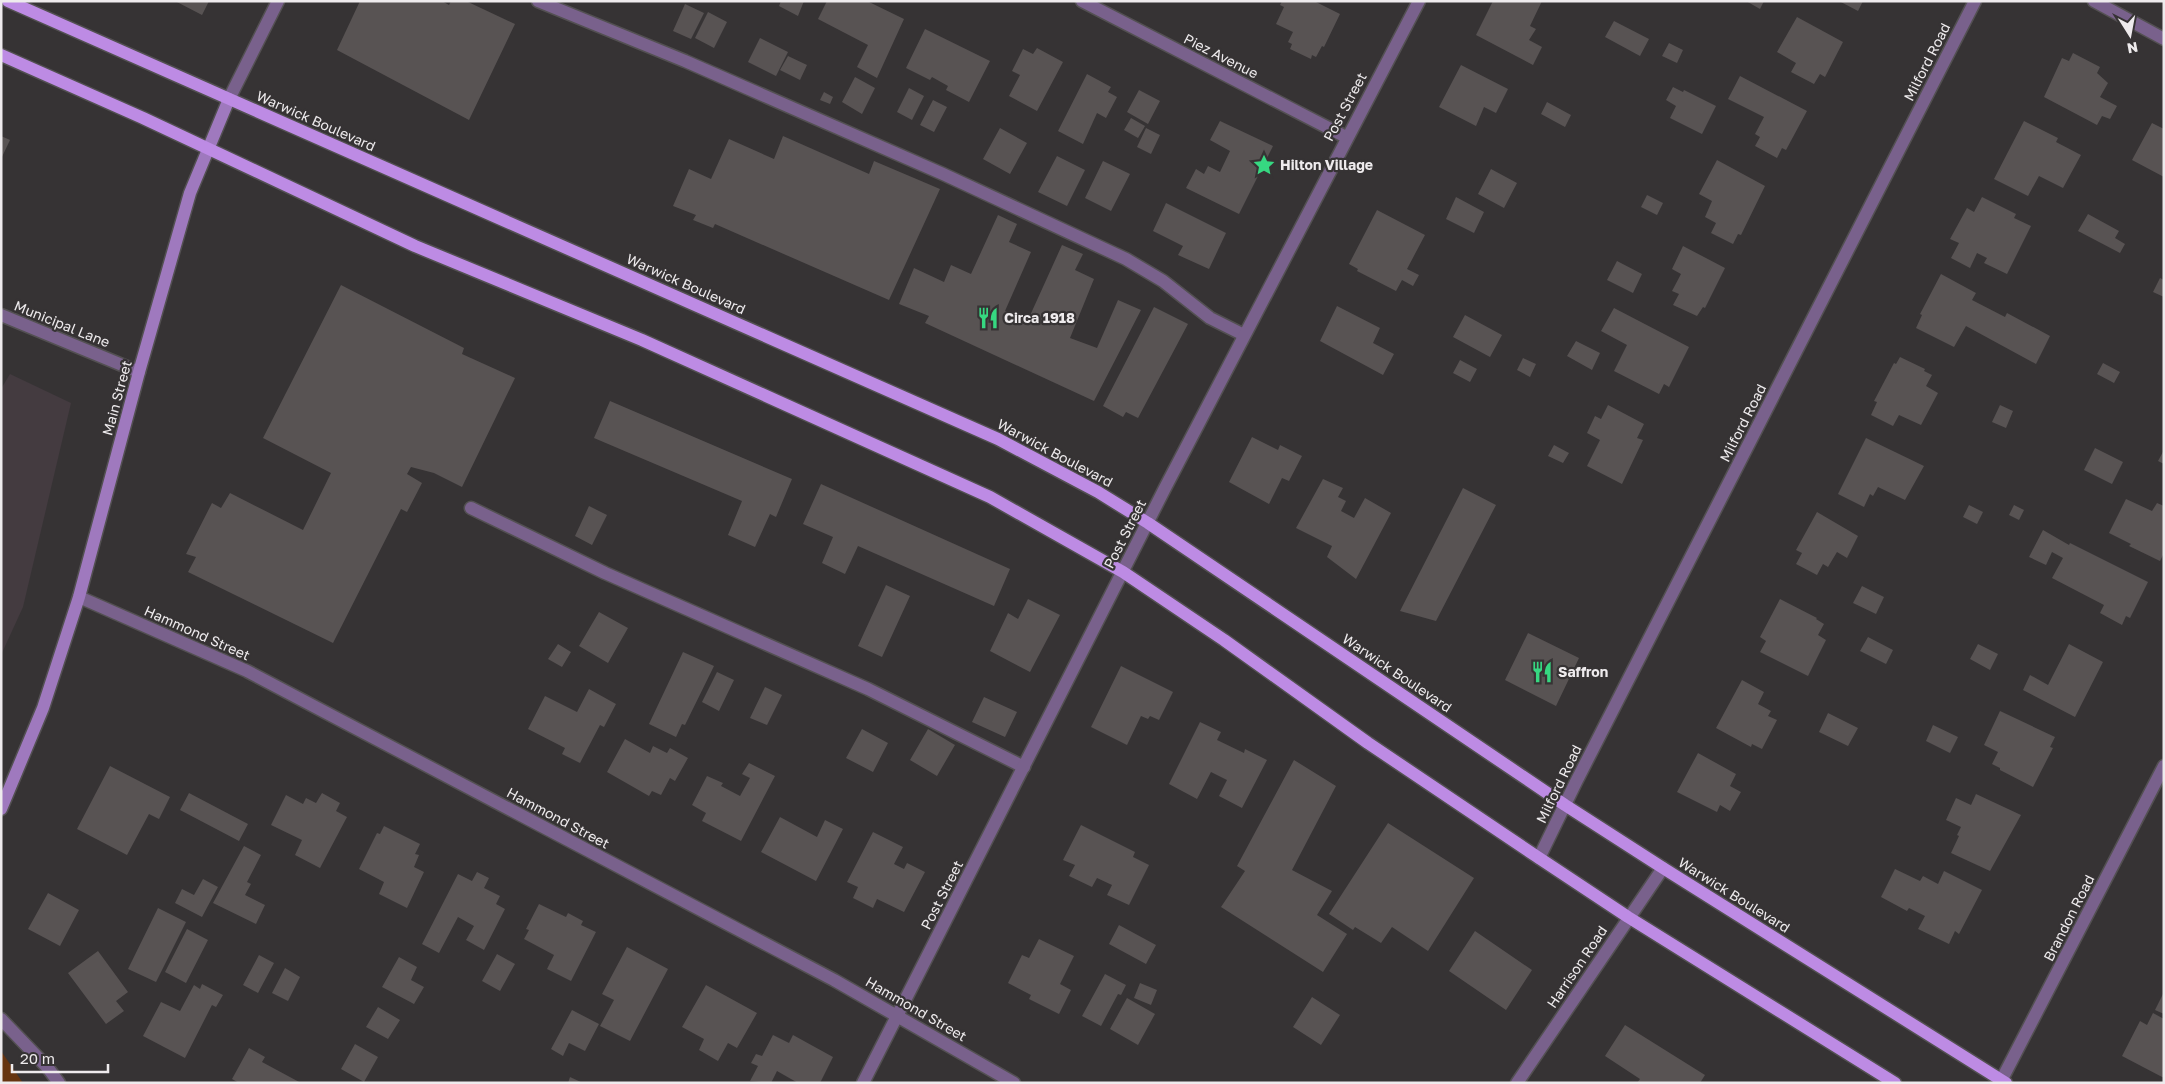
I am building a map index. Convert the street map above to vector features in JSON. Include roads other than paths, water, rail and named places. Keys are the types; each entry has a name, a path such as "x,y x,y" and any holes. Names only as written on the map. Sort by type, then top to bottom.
{"main road":[{"name":"Warwick Boulevard","path":"8,1 998,439 1098,492 1148,523 1662,868 2003,1082"},
{"path":"1,55 208,148 416,246 642,340 990,497 1123,572 1224,640 1368,743 1628,917 1896,1083"},
{"name":"Main Street","path":"1,809 43,708 79,597 139,372 190,193 229,99"}],"street":[{"name":"Main Street","path":"229,99 278,1"},
{"name":"Piez Avenue","path":"1082,1 1346,137"},
{"name":"Post Street","path":"863,1083 1244,335 1418,1"},
{"name":"Milford Road","path":"1539,858 1975,1"},
{"path":"2094,1 2164,38"},
{"path":"547,3 943,174 1126,259 1163,281 1210,318 1244,335"},
{"name":"Municipal Lane","path":"1,315 139,372"},
{"path":"471,508 605,573 868,689 1024,767"},
{"name":"Hammond Street","path":"79,597 247,671 834,980 1014,1083"},
{"name":"Brandon Road","path":"2003,1082 2164,766"},
{"name":"Harrison Road","path":"1517,1083 1662,868"},
{"path":"1,1019 48,1068 59,1083"}],"place":[{"name":"Hilton Village","path":"1264,165"},
{"name":"Circa 1918","path":"988,318"},
{"name":"Saffron","path":"1542,672"}]}
